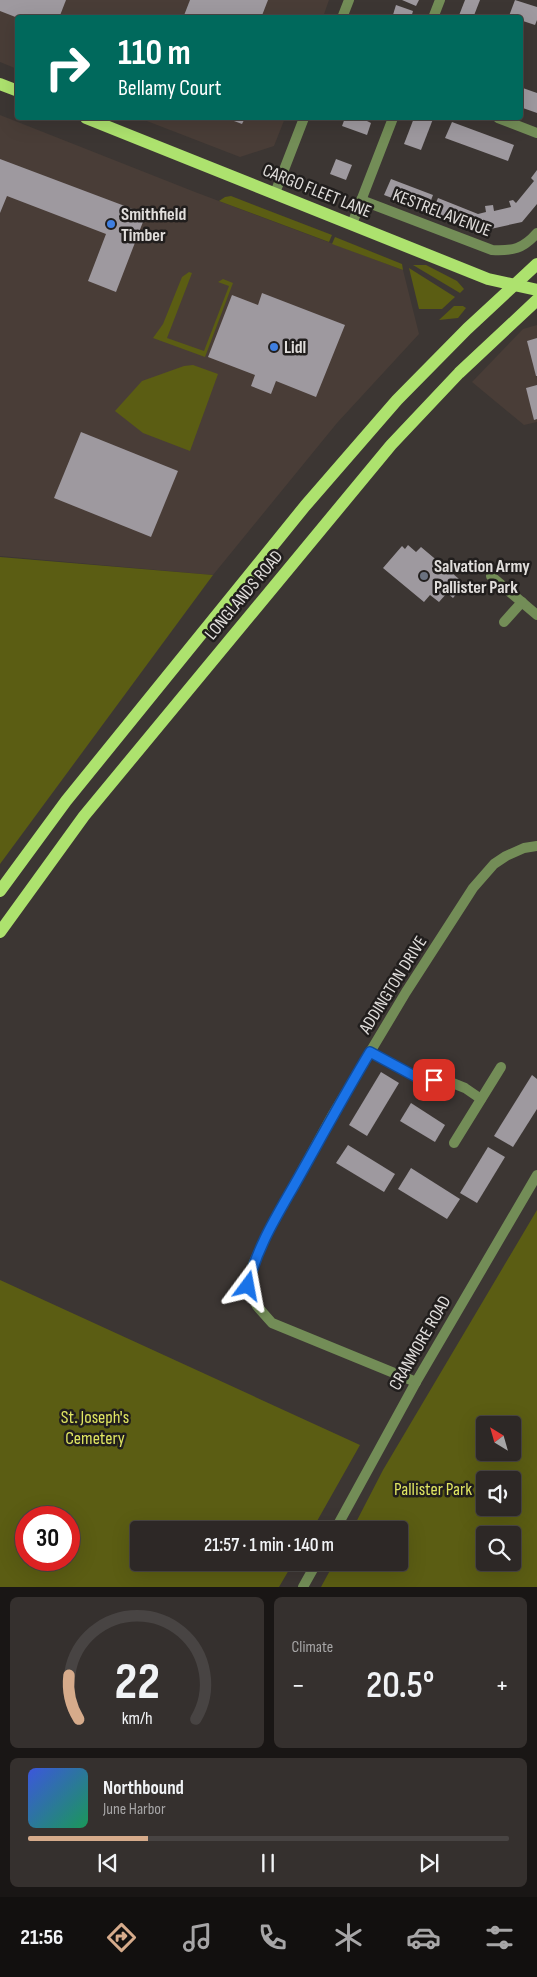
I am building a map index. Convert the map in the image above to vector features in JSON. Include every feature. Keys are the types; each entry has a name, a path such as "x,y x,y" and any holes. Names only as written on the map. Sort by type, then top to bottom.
{"main road":[{"path":"0,84 15,90"},
{"name":"CARGO FLEET LANE","path":"91,120 488,278 537,290"},
{"name":"LONGLANDS ROAD","path":"0,891 66,801 305,506 397,400 537,264"},
{"name":"LONGLANDS ROAD","path":"0,932 84,816 391,444 459,373 537,300"}],"street":[{"path":"343,15 349,0"},
{"path":"434,15 440,0"},
{"path":"275,193 303,120"},
{"path":"352,224 392,120"},
{"path":"503,120 537,133"},
{"name":"KESTREL AVENUE","path":"361,200 492,250 518,248 528,243 537,232"},
{"path":"491,576 537,615"},
{"path":"504,622 522,602"},
{"name":"ADDINGTON DRIVE","path":"416,1382 272,1323 257,1306 248,1286 253,1264 266,1236 333,1114 406,992 482,876 494,864 506,856 524,848 537,846"},
{"path":"370,1052 420,1079 450,1082 465,1088 481,1099"},
{"path":"454,1143 501,1067"},
{"name":"CRANMORE ROAD","path":"341,1521 416,1382 537,1175"},
{"path":"303,1587 312,1571"}],"shaded area":[{"path":"0,0 329,0 324,15 15,15 15,68 0,62"},
{"path":"0,115 195,192 403,270 419,334 337,423 213,575 0,556"},
{"path":"144,120 284,120 274,146 240,157"},
{"path":"537,325 537,422 524,425 472,382 523,329"}],"green space":[{"path":"231,196 332,235 329,242 219,201"},
{"path":"335,237 402,264 403,270 332,244"},
{"path":"413,265 426,265 457,281 464,289 460,293"},
{"path":"409,268 455,297 442,309 419,309"},
{"path":"189,272 192,273 167,338 204,351 229,286 218,282 223,279 233,283 205,357 153,338 163,324 182,277"},
{"path":"454,306 466,308 458,318 439,320"},
{"path":"193,365 218,374 190,451 143,433 115,411 142,381 184,366"},
{"path":"0,557 213,575 0,864"},
{"name":"Pallister Park","path":"537,1210 537,1587 321,1587 330,1571 408,1571 408,1521 357,1521 383,1470"},
{"name":"St. Joseph's Cemetery","path":"0,1280 360,1445 317,1521 130,1521 130,1571 288,1571 279,1587 0,1587"}],"building":[{"path":"0,0 66,0 60,15 15,15 15,17 0,11"},
{"path":"190,0 268,0 262,15 184,15"},
{"path":"402,0 419,0 416,6"},
{"path":"465,0 480,0 474,15 459,15"},
{"path":"515,0 537,7 535,25 523,21 523,15 509,15"},
{"path":"396,5 413,11 412,15 393,15"},
{"path":"523,88 537,93 537,113 523,108"},
{"path":"231,120 244,120 242,124"},
{"path":"344,120 367,120 371,123 367,135 342,126"},
{"path":"413,120 433,120 421,150 404,144"},
{"path":"452,122 514,145 508,161 445,138"},
{"name":"Smithfield Timber","path":"0,159 146,214 116,292 88,281 106,234 7,196 0,213"},
{"path":"336,159 352,165 346,180 330,174"},
{"path":"537,170 537,204 522,222 477,232 431,214 438,198 478,214 486,212 485,206 493,205 494,211 511,207 509,201 513,200 516,203 534,181 531,178"},
{"path":"391,179 433,195 427,211 384,195"},
{"name":"Lidl","path":"262,293 345,325 316,397 276,381 271,394 251,386 255,375 208,357 232,295 258,305"},
{"path":"537,338 537,376 536,376 527,341"},
{"path":"537,385 537,419 534,420 526,388"},
{"path":"81,432 178,471 151,537 54,498"},
{"name":"Salvation Army Pallister Park","path":"408,545 416,552 421,547 465,584 453,598 447,593 439,602 430,595 424,602 383,568 402,546 405,549"},
{"path":"381,1072 399,1083 367,1136 349,1125"},
{"path":"532,1075 537,1079 537,1109 513,1147 494,1136"},
{"path":"411,1103 445,1125 435,1142 400,1121"},
{"path":"348,1145 395,1174 384,1192 336,1163"},
{"path":"488,1147 505,1157 477,1203 460,1193"},
{"path":"411,1168 460,1199 447,1219 398,1189"}],"place":[{"name":"Smithfield Timber","path":"111,224"},
{"name":"Lidl","path":"274,347"},
{"name":"Salvation Army Pallister Park","path":"424,576"}],"route":[{"path":"248,1286 253,1264 266,1236 333,1114 370,1052 406,1073 420,1079 434,1080"}]}
